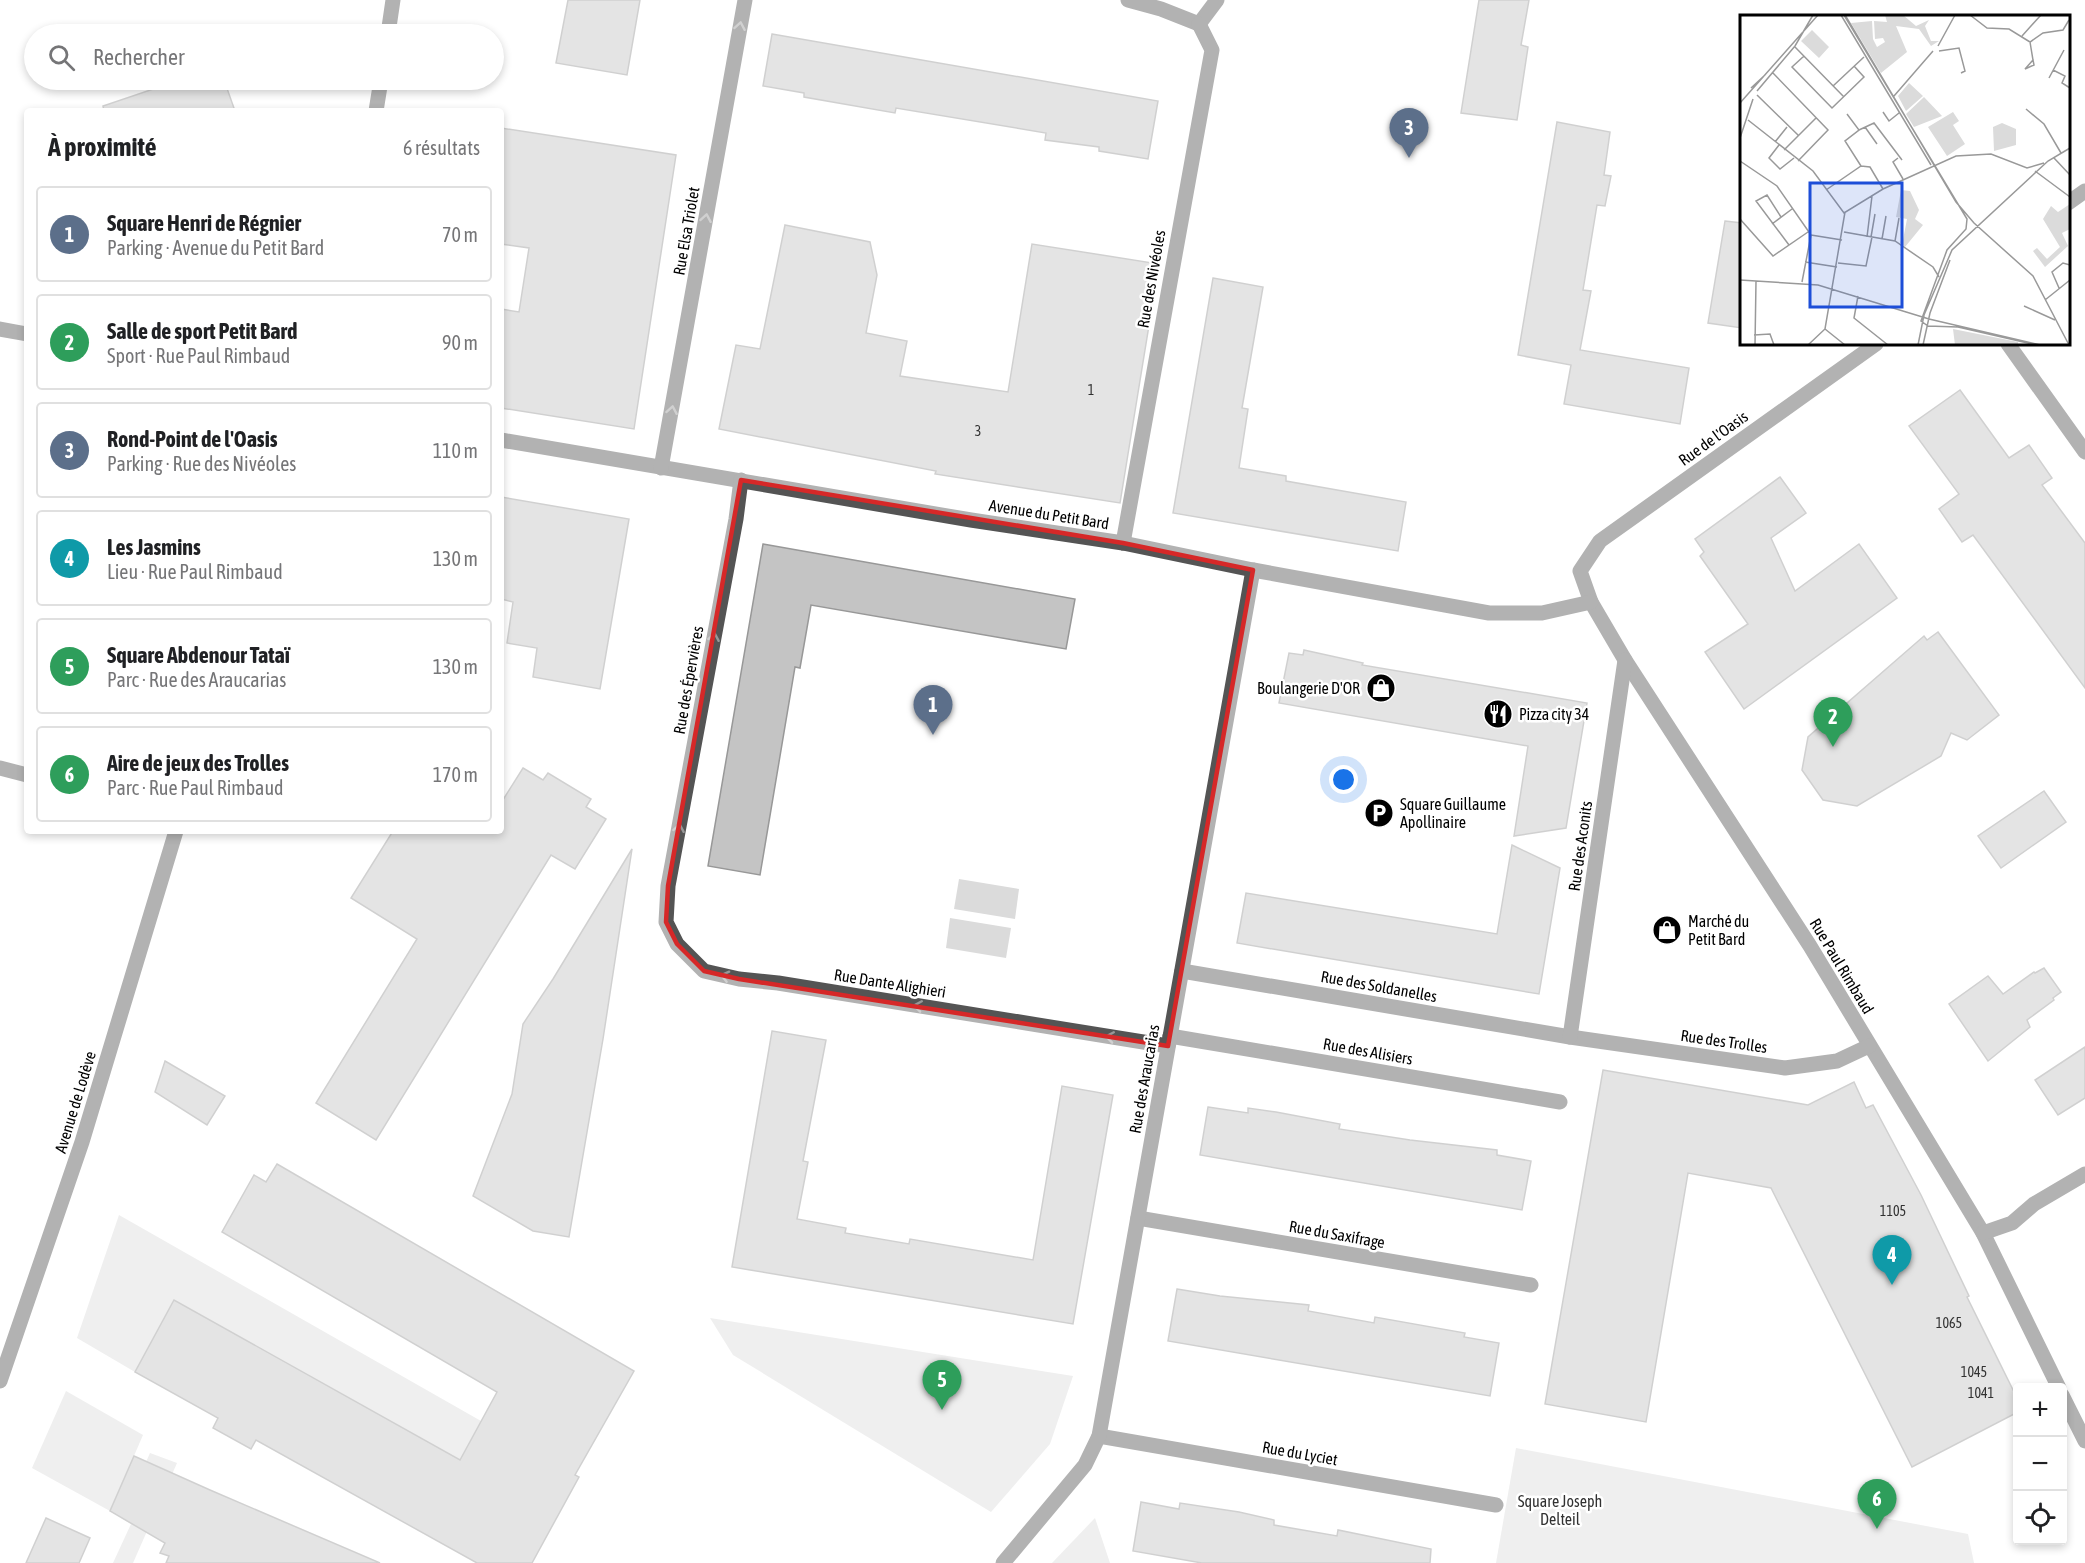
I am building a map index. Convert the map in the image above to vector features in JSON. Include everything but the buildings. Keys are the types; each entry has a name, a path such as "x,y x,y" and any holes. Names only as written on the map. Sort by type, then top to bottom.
{"street":[{"path":"389,24 393,0"},
{"name":"Rue Elsa Triolet","path":"661,468 745,0"},
{"path":"1128,0 1161,9 1199,24 1217,0"},
{"name":"Rue des Nivéoles","path":"1123,543 1212,50 1199,24"},
{"path":"376,108 379,90"},
{"path":"2070,202 2085,191"},
{"path":"0,329 24,333"},
{"name":"Rue de l'Oasis","path":"1580,571 1600,541 1875,345"},
{"path":"2009,345 2085,452"},
{"name":"Avenue du Petit Bard","path":"504,441 971,520 1123,543 1488,614 1542,614 1591,602"},
{"name":"Rue des Épervières","path":"668,886 741,480"},
{"name":"Rue des Araucarias","path":"1003,1563 1085,1465 1099,1436 1253,570"},
{"name":"Rue Paul Rimbaud","path":"1580,571 1591,602 1625,660 1810,946 1983,1233 2057,1383"},
{"name":"Rue des Aconits","path":"1570,1037 1625,660"},
{"path":"0,768 24,774"},
{"name":"Avenue de Lodève","path":"0,1381 82,1142 175,834"},
{"name":"Rue Dante Alighieri","path":"668,886 666,922 677,944 704,971 739,979 1169,1041"},
{"name":"Rue des Soldanelles","path":"1182,971 1570,1037"},
{"name":"Rue des Trolles","path":"1570,1037 1785,1068 1837,1061 1869,1046"},
{"name":"Rue des Alisiers","path":"1169,1041 1560,1102"},
{"path":"1983,1233 2012,1223 2034,1204 2085,1174"},
{"name":"Rue du Saxifrage","path":"1138,1218 1531,1285"},
{"path":"2067,1405 2085,1441"},
{"name":"Rue du Lyciet","path":"1099,1436 1496,1505"}],"highlighted area":[{"path":"741,480 1123,543 1253,570 1168,1046 739,979 704,971 677,944 666,922 668,886"}],"green space":[{"path":"959,879 1019,889 1015,919 954,909"},
{"path":"950,918 1011,928 1006,958 946,948"},
{"path":"119,1215 481,1421 460,1460 174,1300 135,1372 77,1338"},
{"path":"710,1318 1073,1376 1050,1444 991,1512 733,1355"},
{"path":"66,1391 143,1435 110,1511 32,1468"},
{"name":"Square Joseph Delteil","path":"1516,1448 1968,1534 1974,1563 1496,1563"},
{"path":"150,1453 177,1463 133,1563 113,1563 131,1524 121,1518"},
{"path":"1095,1518 1110,1563 1052,1563"}],"place":[{"name":"Rond-Point de l'Oasis","path":"1409,158"},
{"name":"Boulangerie D'OR","path":"1381,688"},
{"name":"Pizza city 34","path":"1498,714"},
{"name":"Square Henri de Régnier","path":"933,735"},
{"name":"Salle de sport Petit Bard","path":"1833,747"},
{"name":"Square Guillaume Apollinaire","path":"1379,813"},
{"name":"Marché du Petit Bard","path":"1667,930"},
{"name":"Les Jasmins","path":"1892,1285"},
{"name":"Square Abdenour Tataï","path":"942,1410"},
{"name":"Aire de jeux des Trolles","path":"1877,1529"}]}
